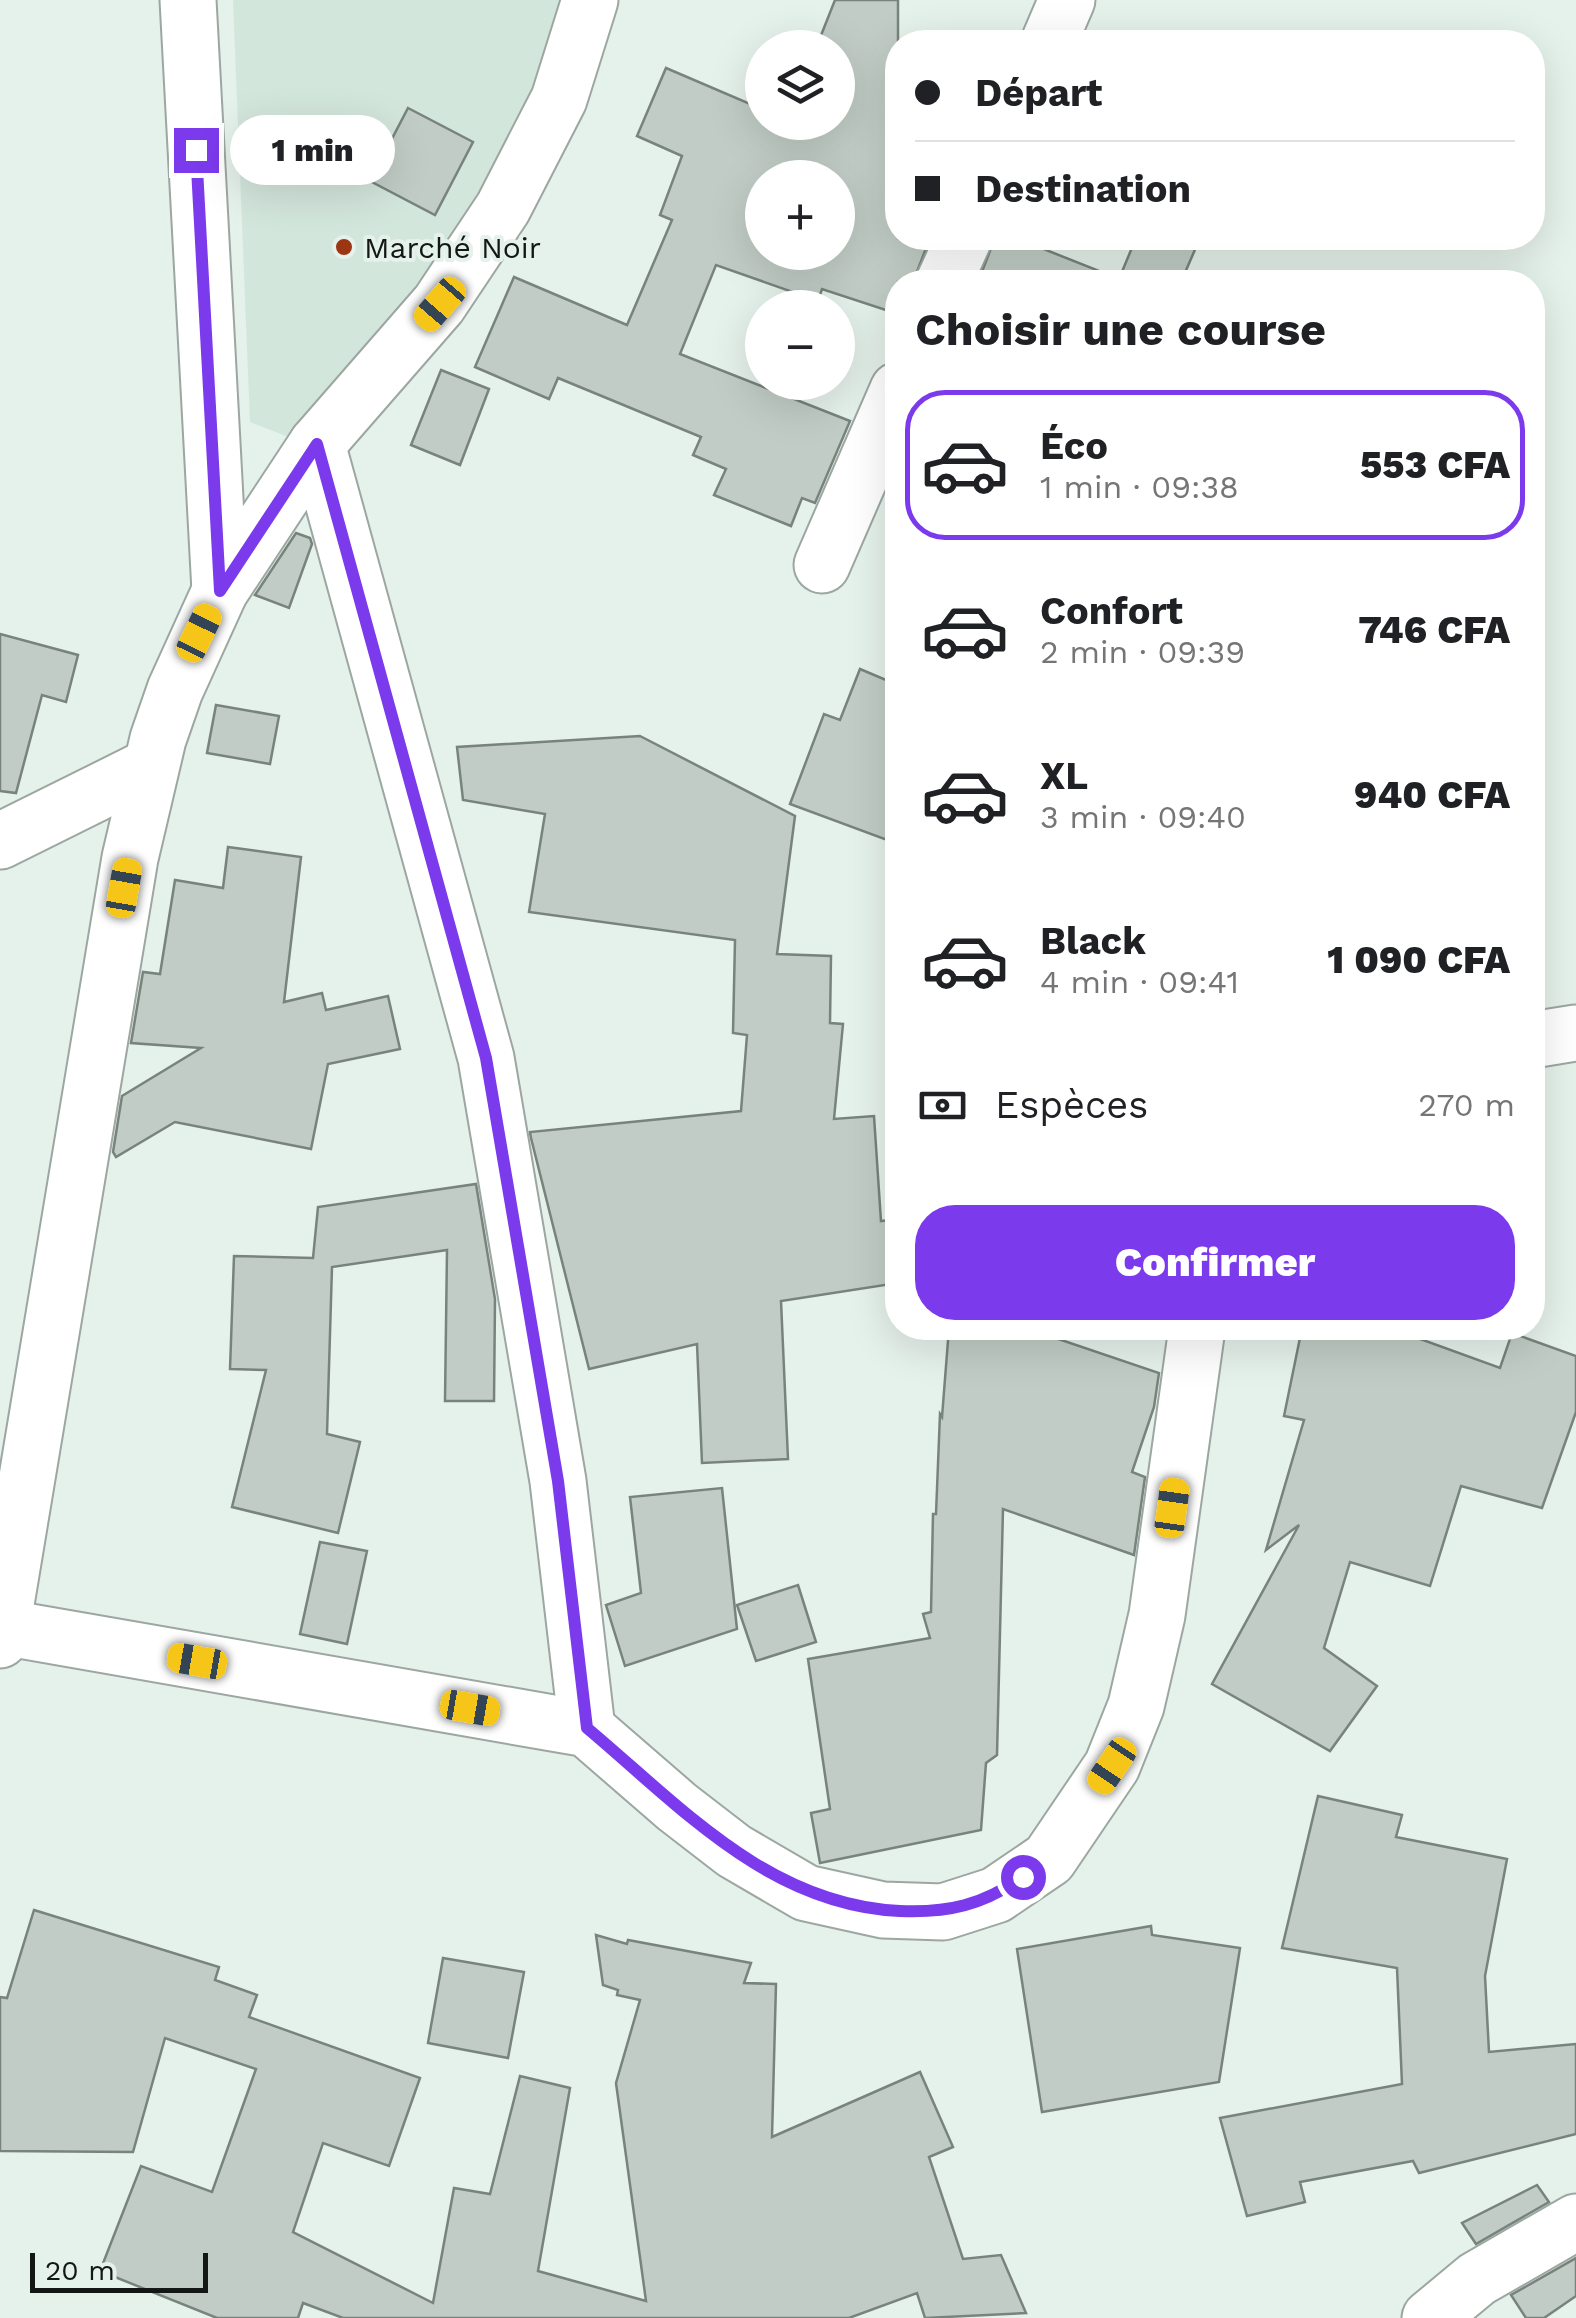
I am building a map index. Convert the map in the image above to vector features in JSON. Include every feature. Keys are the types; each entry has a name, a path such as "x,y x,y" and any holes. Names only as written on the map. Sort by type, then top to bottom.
{"street":[{"path":"188,0 220,591"},
{"path":"590,0 559,100 503,208 440,304 317,444 220,591 175,690 152,766 122,903 1,1633 587,1728 734,1851 806,1893 882,1910 943,1912 996,1895 1049,1859 1112,1766 1136,1706 1157,1616 1195,1340"},
{"path":"1054,30 1067,0"},
{"path":"822,564 885,420"},
{"path":"317,444 486,1058 558,1481 587,1728"},
{"path":"0,841 152,766"},
{"path":"1545,1038 1576,1033"},
{"path":"1430,2318 1476,2279 1576,2222"}],"shaded area":[{"name":"Marché Noir","path":"233,0 570,0 496,178 301,442 250,422"}],"building":[{"path":"835,0 898,0 898,30 885,30 885,250 925,250 918,270 885,270 885,310 855,300 855,290 787,290 716,265 680,354 745,380 745,400 797,400 850,421 815,503 802,498 791,526 714,495 726,469 693,455 701,437 558,378 549,399 475,367 514,277 627,325 672,220 660,215 682,156 637,136 666,68 745,102 745,140 855,140 855,30 823,30"},
{"path":"408,108 473,142 435,215 370,181"},
{"path":"990,250 1046,250 1096,270 983,270"},
{"path":"1131,250 1195,250 1186,270 1123,270"},
{"path":"441,370 489,389 460,465 411,445"},
{"path":"296,533 310,538 312,544 289,608 255,595"},
{"path":"0,634 78,655 66,702 42,695 16,793 0,791"},
{"path":"860,669 885,680 885,839 790,804 824,714 840,720"},
{"path":"216,705 279,716 270,764 207,753"},
{"path":"640,736 795,816 777,954 831,956 830,1023 843,1024 834,1119 874,1116 881,1221 885,1221 885,1285 781,1301 788,1459 702,1463 697,1344 589,1369 530,1132 741,1111 747,1035 733,1033 735,940 529,912 545,814 463,800 457,747"},
{"path":"228,847 301,857 284,1002 322,993 326,1010 388,996 400,1049 328,1064 311,1149 175,1122 116,1157 113,1152 122,1096 201,1048 131,1043 143,972 160,974 175,880 223,888"},
{"path":"476,1184 495,1299 494,1401 445,1401 447,1250 332,1267 327,1434 360,1442 338,1533 232,1507 266,1370 230,1369 234,1256 313,1258 318,1207"},
{"path":"948,1340 1061,1340 1159,1373 1154,1407 1132,1472 1145,1477 1134,1555 1003,1509 997,1755 986,1763 981,1830 820,1863 811,1813 830,1809 808,1659 930,1638 923,1614 931,1612 940,1414 942,1417"},
{"path":"1300,1340 1423,1340 1500,1368 1510,1340 1531,1340 1576,1356 1576,1412 1542,1508 1461,1486 1430,1586 1350,1562 1324,1648 1377,1686 1330,1751 1212,1684 1299,1525 1266,1550 1304,1420 1284,1416"},
{"path":"722,1488 737,1629 625,1666 606,1605 641,1593 630,1497"},
{"path":"320,1542 367,1551 347,1644 300,1634"},
{"path":"798,1585 816,1642 756,1661 737,1605"},
{"path":"1318,1796 1402,1815 1396,1837 1507,1859 1485,1976 1489,2052 1576,2044 1576,2134 1419,2173 1413,2161 1300,2182 1305,2202 1247,2216 1220,2118 1402,2084 1397,1968 1282,1948"},
{"path":"34,1910 219,1967 215,1980 257,1995 249,2017 420,2078 389,2166 323,2143 293,2232 433,2303 454,2188 490,2194 520,2076 570,2088 538,2271 646,2301 616,2083 640,2000 617,1995 618,1990 603,1985 596,1935 627,1944 628,1940 751,1963 744,1983 776,1984 772,2137 920,2072 953,2147 929,2157 963,2259 1001,2255 1026,2313 925,2318 917,2293 849,2318 343,2318 303,2303 298,2318 217,2318 100,2271 141,2166 212,2192 256,2069 165,2038 133,2152 0,2151 0,1997 7,1998"},
{"path":"1151,1926 1152,1935 1240,1948 1219,2082 1042,2112 1017,1949"},
{"path":"443,1958 524,1972 508,2058 428,2043"},
{"path":"1537,2185 1549,2202 1476,2244 1462,2223"},
{"path":"1576,2258 1576,2296 1544,2318 1526,2318 1511,2295"}],"place":[{"name":"Marché Noir","path":"344,247"}],"route":[{"path":"196,150 220,591 317,444 486,1058 558,1481 587,1728 734,1851 806,1893 882,1910 943,1912 996,1895 1023,1877"}]}
